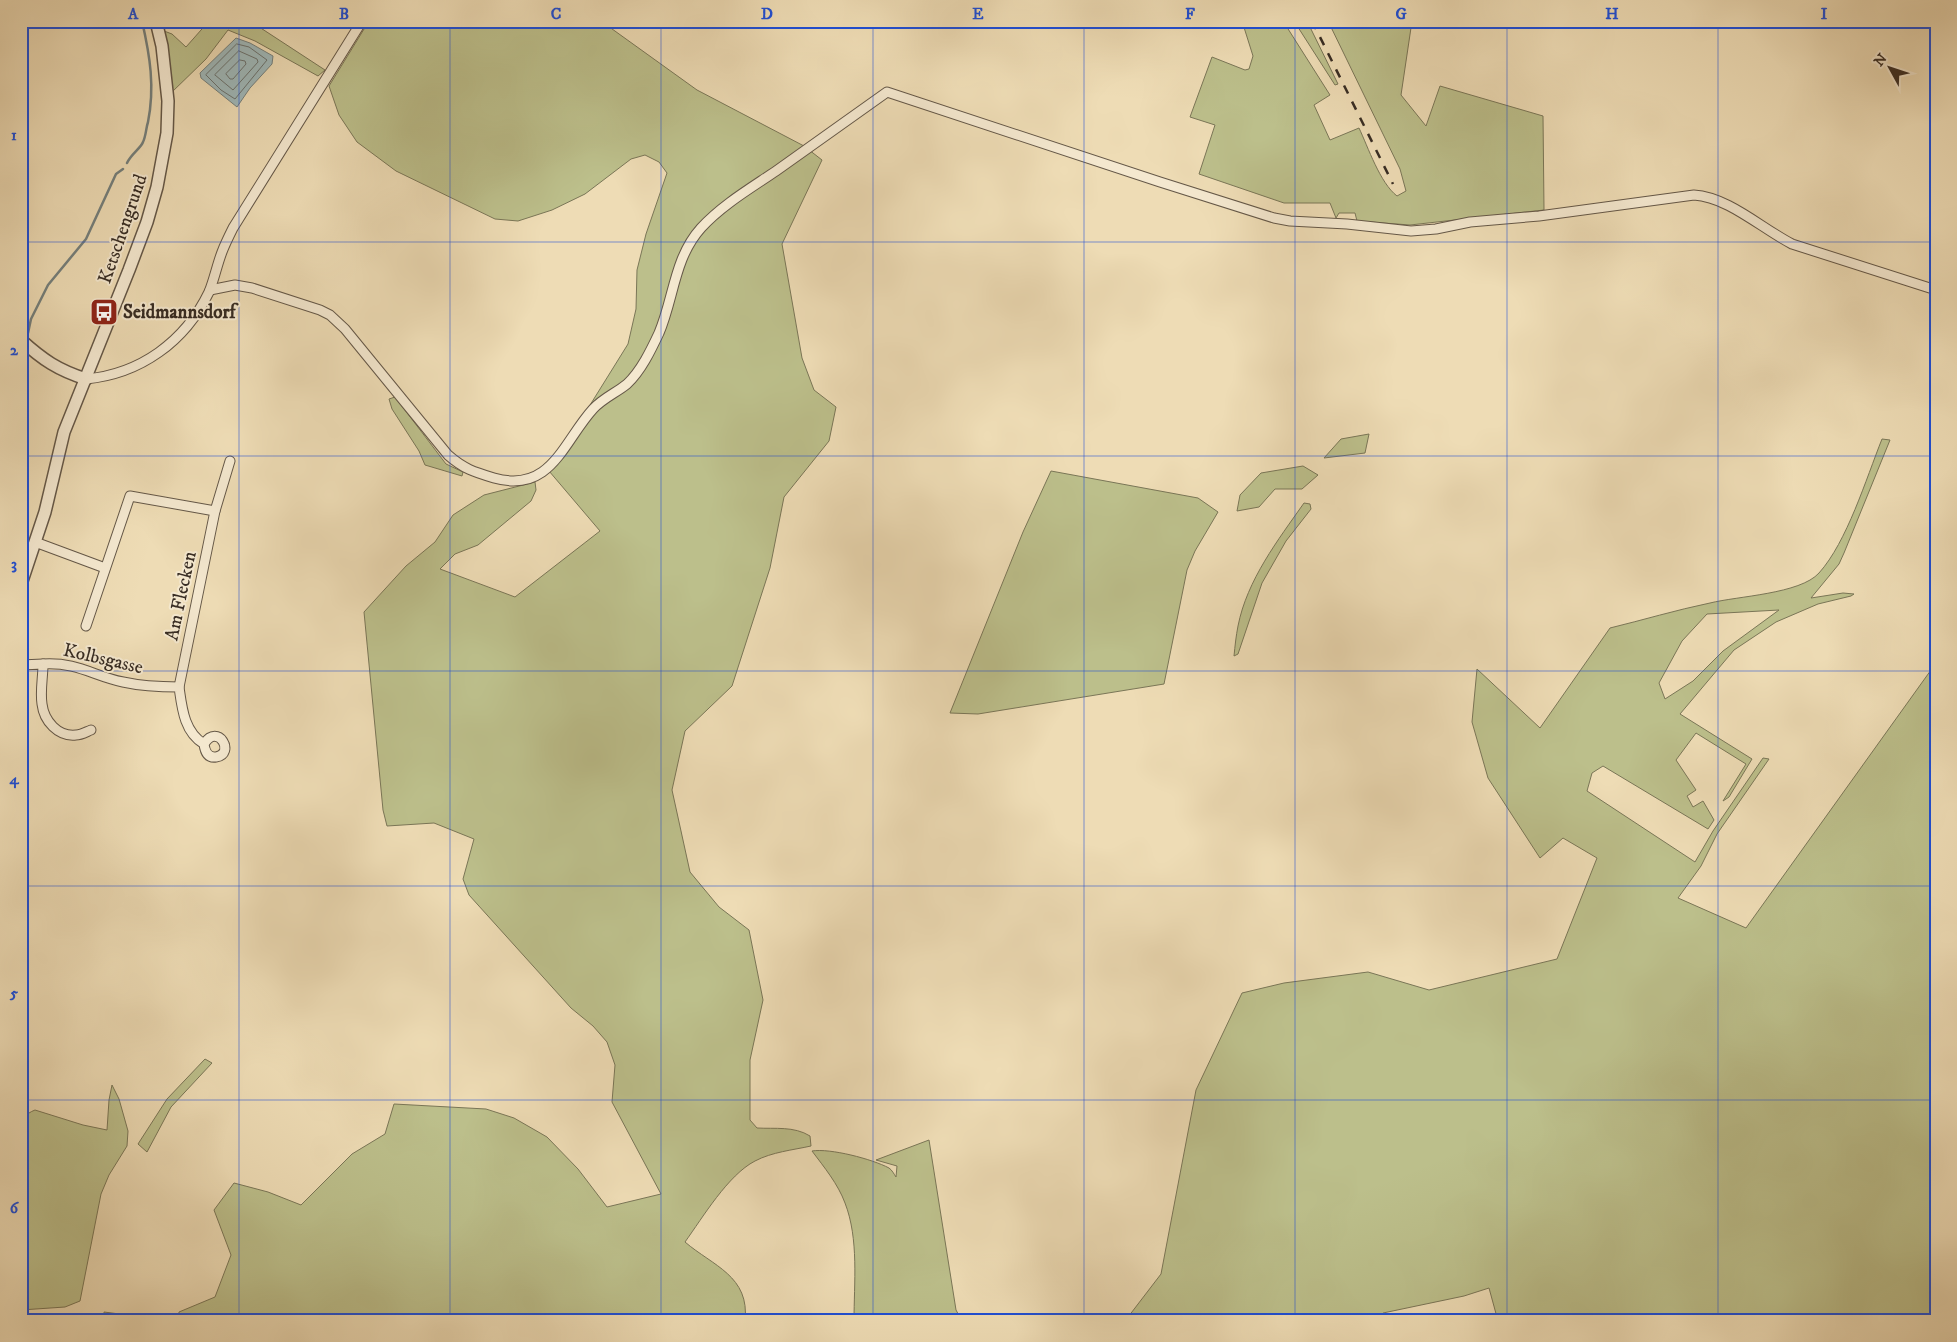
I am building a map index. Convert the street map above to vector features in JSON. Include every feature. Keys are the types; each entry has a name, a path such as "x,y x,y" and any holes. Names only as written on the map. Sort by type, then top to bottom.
{"street":[{"name":"Ketschengrund","path":"21,584 46,512 61,443 148,222 164,158 168,101 162,46 156,21"},
{"path":"21,340 52,365 67,373 86,379 104,377 124,371 150,360 165,349 200,309 210,290 222,251 233,228 278,159 362,21"},
{"path":"210,290 236,285 252,288 330,315 345,329 448,455 459,465 468,470 507,482 524,481 540,474 556,461 597,404 626,384 639,370 659,332 682,256 700,229 747,191 887,92 1274,218 1411,231 1694,195 1706,196 1729,205 1776,236 1792,244 1936,290"},
{"name":"Am Flecken","path":"179,686 215,511 230,461"},
{"path":"86,626 130,496 215,511"},
{"path":"35,542 105,568"},
{"name":"Kolbsgasse","path":"21,665 58,663 74,666 123,682 160,687 179,686"},
{"name":"Kolbsgasse","path":"43,664 41,703 45,717 54,728 65,735 77,736 91,730"},
{"path":"179,686 186,724 192,733 204,744"}],"green space":[{"path":"209,21 250,21 325,70 318,76 255,41 228,30 206,59 171,93 164,31 172,34 186,47"},
{"path":"369,21 601,21 697,90 804,146 822,160 782,244 802,358 814,390 836,407 829,441 784,497 770,568 732,686 685,731 672,790 690,872 719,907 749,930 763,1000 750,1060 750,1120 757,1128 791,1129 810,1136 811,1146 768,1155 745,1167 717,1197 685,1242 718,1266 736,1283 742,1293 745,1306 745,1321 178,1321 179,1312 215,1297 231,1255 214,1210 234,1183 268,1192 301,1205 352,1154 385,1134 394,1104 486,1109 514,1118 547,1137 578,1169 607,1207 661,1194 612,1102 615,1065 607,1042 593,1026 571,1008 469,895 463,879 474,839 434,823 387,826 383,810 364,612 406,566 435,542 453,515 484,495 535,482 536,490 531,501 478,545 455,554 440,569 515,597 600,531 549,471 628,344 636,309 637,270 646,234 667,173 659,162 645,155 631,159 585,194 552,210 518,221 495,219 396,171 357,142 339,115 329,86"},
{"path":"1242,21 1283,21 1330,95 1314,105 1330,140 1359,128 1385,183 1397,196 1406,191 1400,169 1328,21 1412,21 1401,95 1426,126 1440,86 1543,116 1544,210 1410,225 1357,221 1355,213 1339,213 1336,218 1330,203 1284,203 1199,174 1215,125 1190,117 1212,57 1245,70 1249,69 1253,56"},
{"path":"1294,21 1307,21 1338,84 1335,85"},
{"path":"395,397 446,464 463,472 462,476 425,465 419,451 392,409 389,399"},
{"path":"1369,434 1365,453 1324,458 1341,439"},
{"path":"1882,439 1890,440 1844,553 1839,564 1811,598 1843,593 1854,594 1818,604 1776,622 1734,650 1680,714 1752,759 1729,797 1723,801 1746,764 1696,733 1676,760 1696,790 1687,796 1693,807 1703,801 1714,820 1708,829 1603,766 1592,773 1587,791 1695,862 1713,831 1763,758 1769,759 1717,834 1701,866 1678,898 1746,928 1936,663 1936,1321 1498,1321 1489,1288 1464,1296 1383,1313 1382,1321 1125,1321 1161,1274 1196,1090 1242,993 1284,983 1368,972 1429,990 1557,959 1597,858 1563,838 1540,858 1488,778 1472,722 1477,669 1540,728 1610,628 1697,606 1784,590 1810,580 1819,573 1829,560 1847,528","holes":["1779,610 1723,651 1693,681 1665,699 1659,683 1682,641 1707,614"]},
{"path":"1303,466 1318,475 1302,489 1275,489 1259,507 1237,511 1240,495 1261,473"},
{"path":"1051,471 1198,498 1218,512 1195,551 1187,570 1164,684 978,714 950,713 1023,532"},
{"path":"1304,503 1310,504 1311,509 1286,541 1262,583 1238,654 1234,656 1238,626 1248,593 1265,561"},
{"path":"205,1059 212,1063 171,1107 147,1152 138,1144 167,1099"},
{"path":"112,1085 119,1099 128,1131 127,1146 109,1175 101,1194 80,1301 65,1307 21,1310 21,1129 24,1119 35,1110 83,1125 107,1130"},
{"path":"929,1140 956,1310 962,1321 854,1321 855,1261 849,1217 839,1189 812,1151 829,1151 862,1158 889,1168 896,1177 897,1166 876,1160"},
{"path":"104,1312 174,1321 104,1321"}],"water":[{"path":"236,38 250,43 273,56 272,64 250,88 237,107 201,78 200,73"}],"waterway":[{"path":"127,163 143,142 150,109 151,72 142,21"},
{"path":"28,333 31,319 48,285 86,239 116,174 123,169"}],"railway":[{"path":"1312,21 1393,184"}],"place":[{"name":"Seidmannsdorf","path":"104,312"}]}
